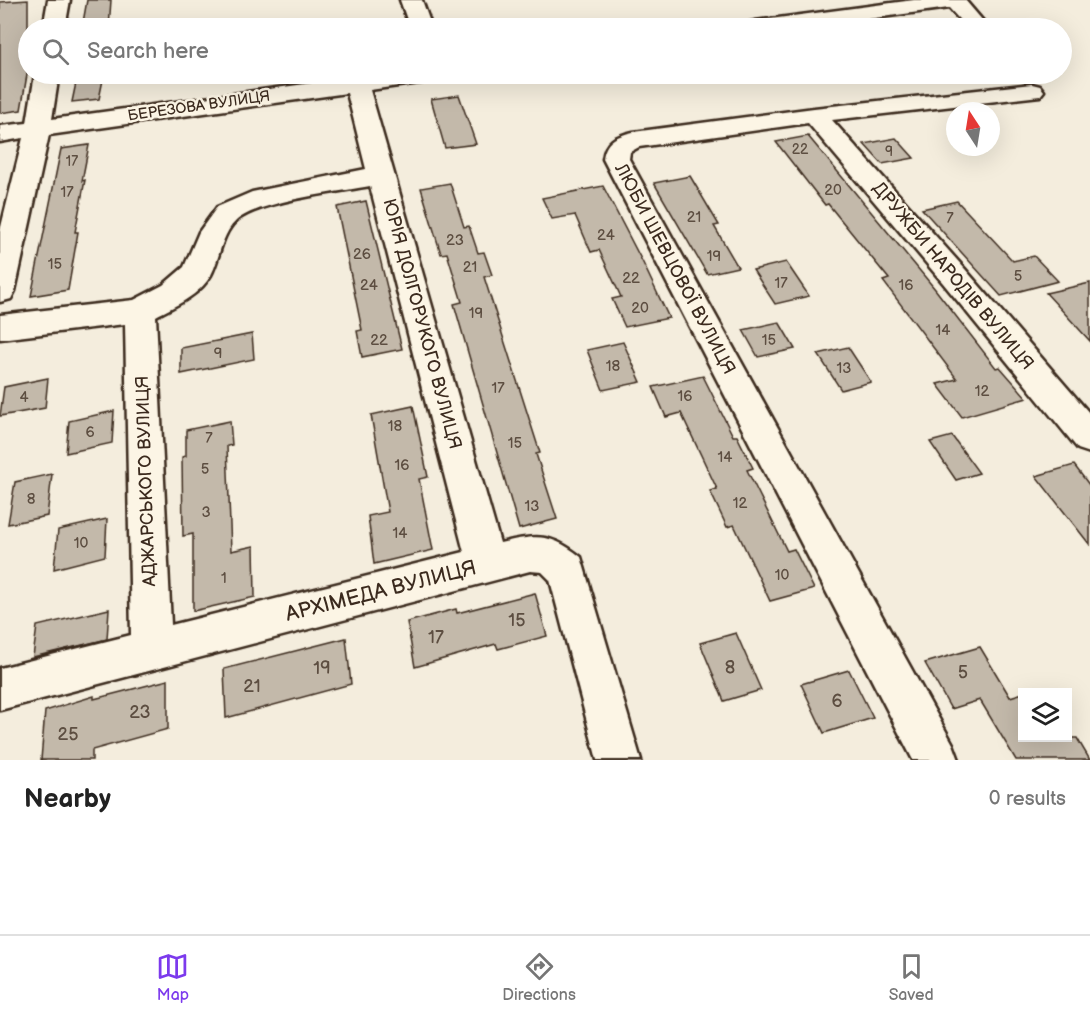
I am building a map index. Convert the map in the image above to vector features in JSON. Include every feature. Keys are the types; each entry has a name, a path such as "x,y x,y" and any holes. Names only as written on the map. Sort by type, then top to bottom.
{"street":[{"path":"56,18 59,0"},
{"path":"411,0 417,18"},
{"path":"826,18 954,0 969,18"},
{"path":"0,291 38,129 45,84"},
{"name":"БЕРЕЗОВА ВУЛИЦЯ","path":"0,134 356,84"},
{"name":"ЮРІЯ ДОЛГОРУКОГО ВУЛИЦЯ","path":"356,84 488,564"},
{"name":"ЛЮБИ ШЕВЦОВОЇ ВУЛИЦЯ","path":"937,760 616,159 618,148 633,140 1012,84"},
{"name":"ДРУЖБИ НАРОДІВ ВУЛИЦЯ","path":"814,115 954,276 1090,439"},
{"path":"0,327 140,311 174,293 197,273 213,232 227,213 252,201 381,175"},
{"name":"АДЖАРСЬКОГО ВУЛИЦЯ","path":"140,311 152,650"},
{"name":"АРХІМЕДА ВУЛИЦЯ","path":"0,689 530,553 551,556 567,570 619,760"}],"building":[{"path":"28,0 28,18 18,18 18,84 25,84 21,110 0,113 0,2"},
{"path":"87,0 111,0 110,18 84,18"},
{"path":"76,84 102,84 99,99 72,102"},
{"path":"459,95 476,144 445,148 431,99"},
{"path":"808,136 935,289 996,368 1000,367 1027,398 962,417 937,384 957,379 883,281 889,279 828,204 825,205 776,142"},
{"path":"896,138 914,158 882,164 864,144"},
{"path":"89,145 68,290 31,296 61,149"},
{"path":"690,176 719,225 714,226 738,267 707,274 654,183"},
{"path":"450,183 464,227 469,226 478,253 484,252 492,275 484,277 540,453 536,454 557,519 519,529 454,304 462,302 447,253 441,254 421,188"},
{"path":"603,186 669,318 625,327 612,299 621,297 599,250 591,252 575,215 552,219 542,198"},
{"path":"366,201 402,349 362,357 357,331 362,330 337,207"},
{"path":"957,201 1013,261 1034,256 1058,281 1001,296 922,209"},
{"path":"786,262 809,296 775,304 753,270"},
{"path":"1090,283 1090,341 1046,293"},
{"path":"779,322 795,349 758,357 743,330"},
{"path":"252,334 254,359 181,374 181,348"},
{"path":"623,342 641,382 603,390 587,350"},
{"path":"848,347 871,382 841,390 818,354"},
{"path":"703,376 733,436 737,436 753,468 747,470 787,551 794,549 814,589 770,601 734,525 727,527 710,491 717,489 681,413 666,417 653,387"},
{"path":"48,378 45,408 0,416 4,387"},
{"path":"413,406 428,477 419,479 433,550 374,564 368,516 388,512 371,415"},
{"path":"114,411 112,443 66,453 69,421"},
{"path":"230,421 232,445 227,446 231,551 254,546 255,597 193,611 193,534 183,536 182,457 186,456 186,430"},
{"path":"952,436 979,473 956,480 930,442"},
{"path":"1074,465 1090,486 1090,545 1036,476"},
{"path":"52,474 47,516 8,524 15,482"},
{"path":"107,519 105,556 54,569 58,530"},
{"path":"535,593 547,636 498,649 496,644 415,667 407,622 456,609 457,613"},
{"path":"109,609 107,639 33,657 37,626"},
{"path":"736,633 761,690 724,701 700,643"},
{"path":"346,638 351,684 226,718 224,669"},
{"path":"980,647 1010,697 1018,695 1018,742 1072,742 1072,738 1077,738 1090,760 1016,760 980,700 951,709 925,663"},
{"path":"849,670 873,718 824,733 801,684"},
{"path":"168,680 168,729 92,750 92,760 41,760 45,711 94,696 94,699"}]}
